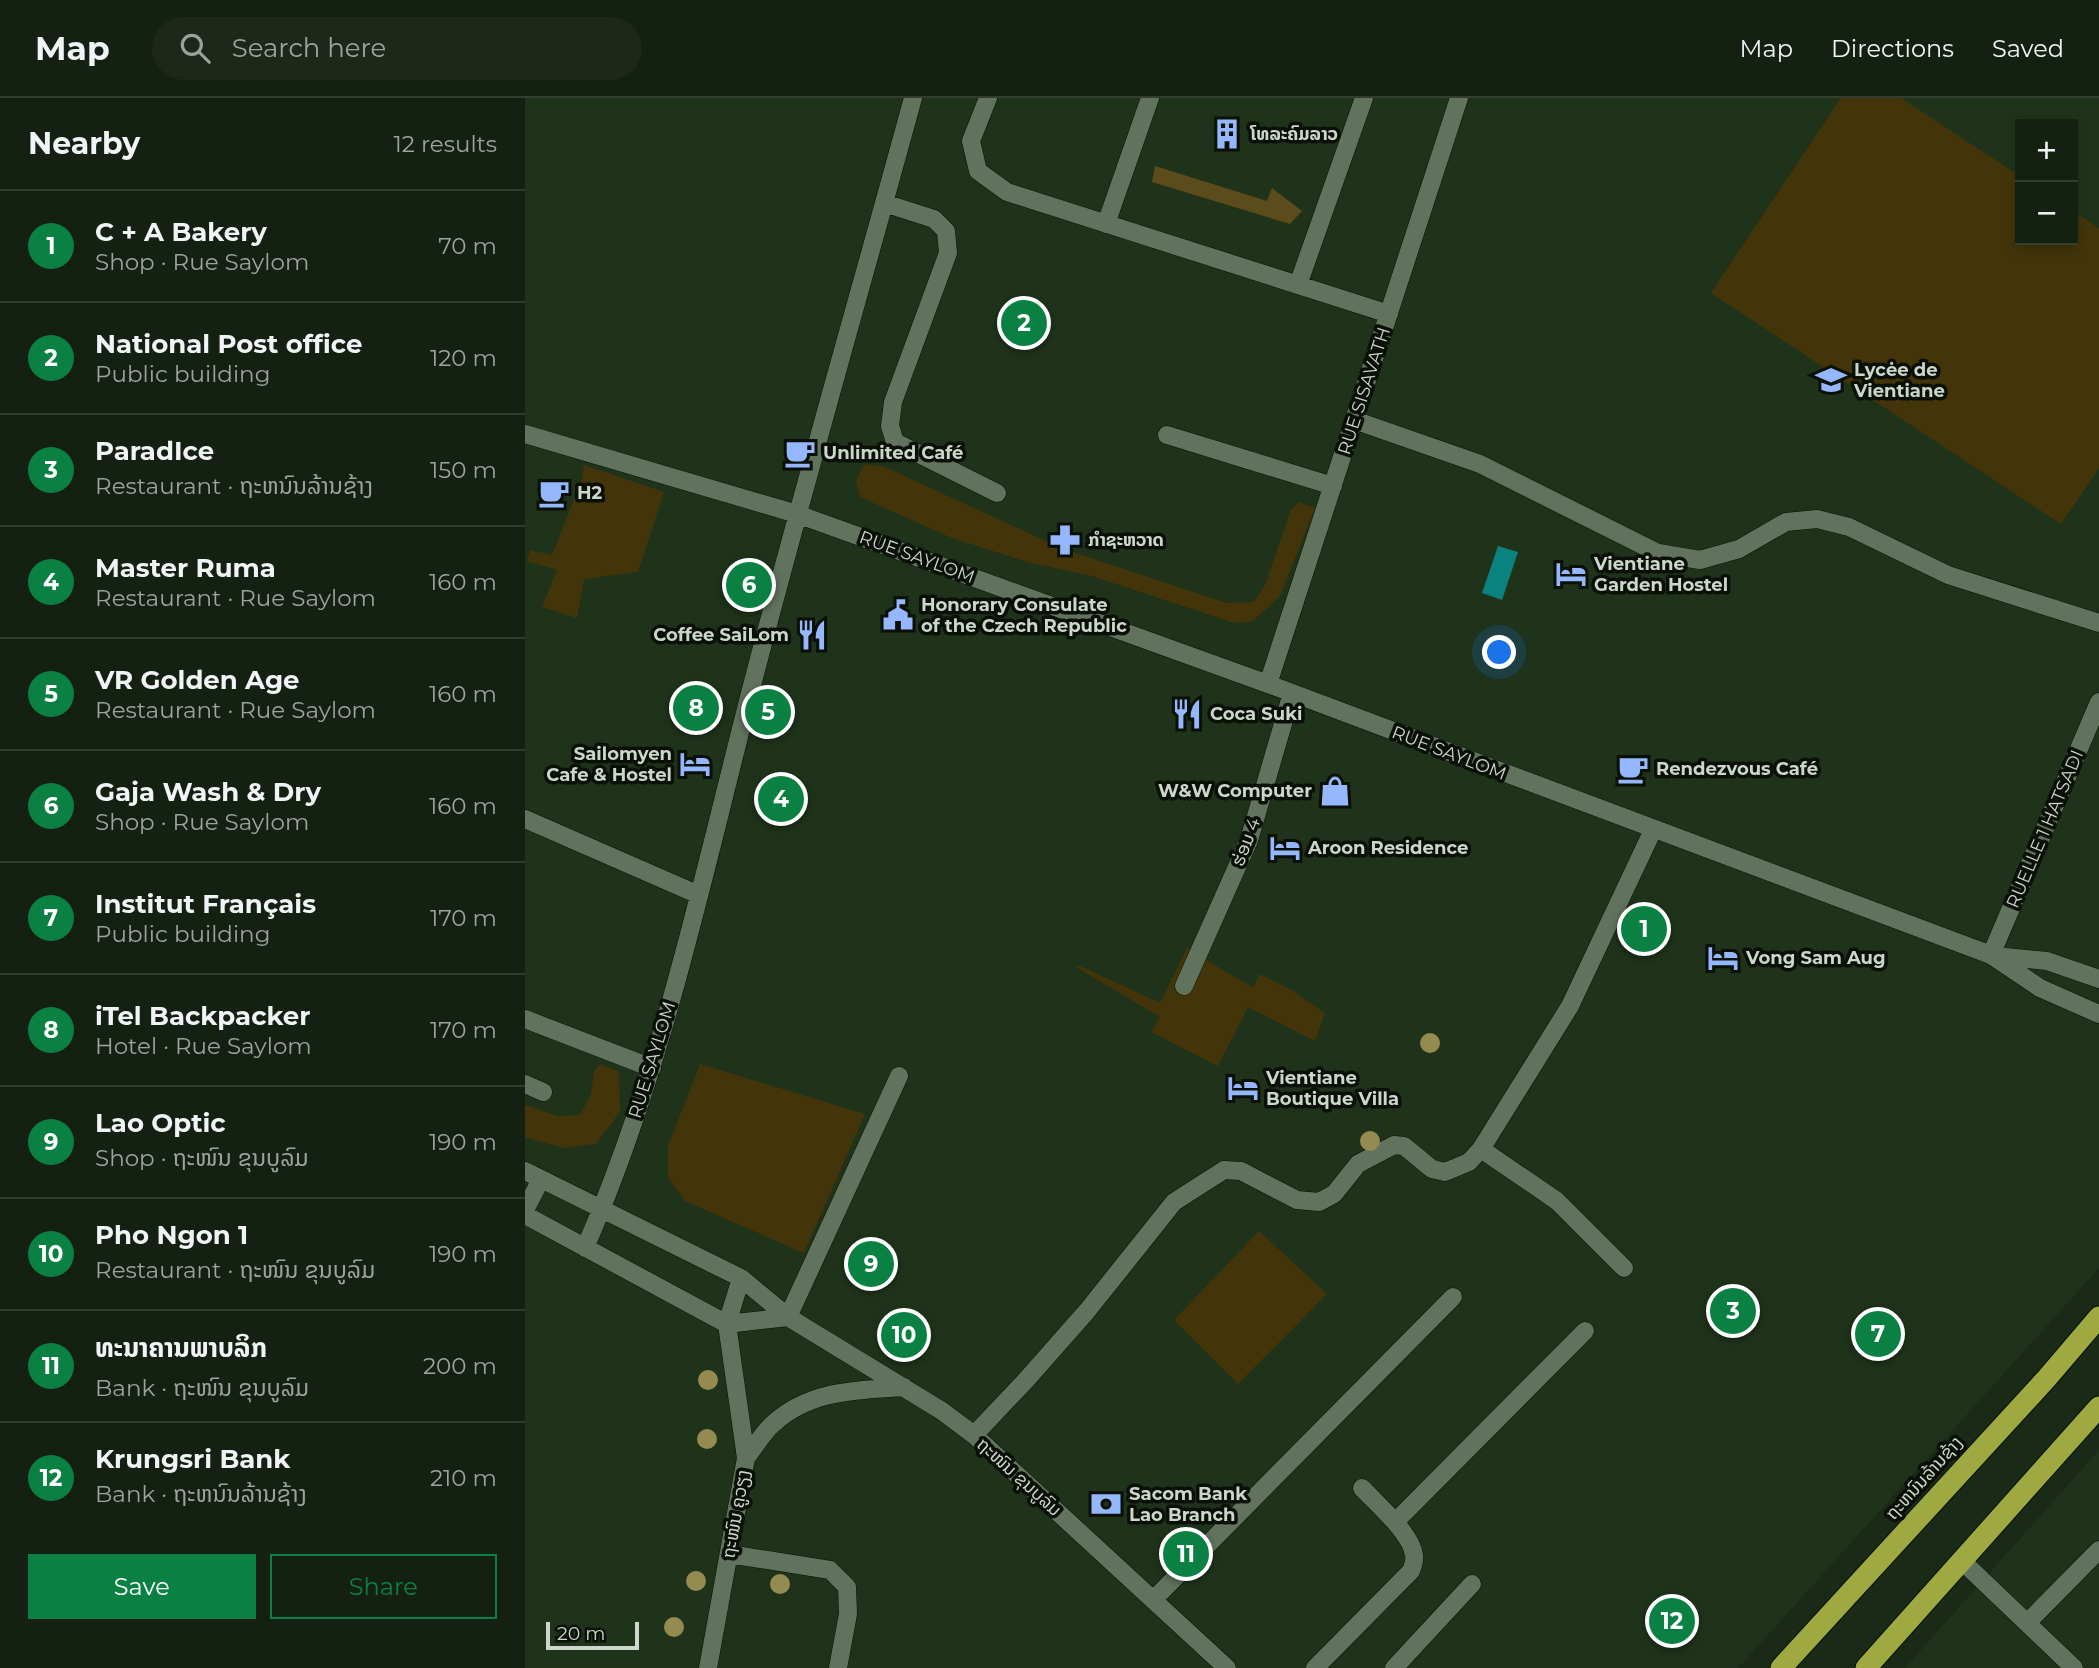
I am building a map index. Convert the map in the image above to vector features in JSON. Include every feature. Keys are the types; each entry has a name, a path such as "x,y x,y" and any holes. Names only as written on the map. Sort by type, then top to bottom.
{"highway":[{"name":"ຖະຫນົນລ້ານຊ້າງ","path":"1781,1668 2047,1378 2099,1317"},
{"path":"1866,1668 2099,1407"}],"street":[{"path":"525,434 797,514 913,98"},
{"path":"988,98 971,141 978,171 1007,192 1389,314"},
{"path":"1106,224 1150,98"},
{"path":"1298,285 1364,98"},
{"name":"RUE SISAVATH","path":"1268,684 1459,98"},
{"path":"884,203 934,219 946,231 948,253 893,402 890,426 895,442 997,493"},
{"path":"1354,421 1480,464 1658,553 1700,560 1739,549 1786,522 1817,519 1849,527 1948,575 2099,623"},
{"path":"1167,435 1333,486"},
{"name":"RUE SAYLOM","path":"585,1248 602,1209 652,1068 797,514 1268,684 1991,955 2040,988 2099,1014"},
{"name":"ຮ່ອມ 4","path":"1184,986 1249,840 1292,693"},
{"name":"RUELLE 1 HATSADI","path":"1991,955 2099,702"},
{"path":"525,818 699,895"},
{"path":"974,1435 1087,1311 1174,1202 1224,1170 1241,1171 1297,1200 1319,1202 1334,1194 1358,1164 1394,1145 1404,1146 1432,1168 1445,1172 1469,1162 1481,1149 1570,1006 1653,830"},
{"name":"RUE SAYLOM","path":"1991,955 2047,961 2099,979"},
{"path":"525,1019 652,1068"},
{"path":"533,1175 525,1212 585,1248 727,1324 788,1317 899,1076"},
{"path":"525,1084 543,1092"},
{"path":"1481,1149 1557,1201 1624,1268"},
{"name":"ຖະໜົນ ຂຸນບູລົມ","path":"533,1175 741,1278 788,1317 942,1411 974,1435 1227,1668"},
{"name":"ຖະໜົນ ຄູວຽງ","path":"708,1668 746,1458 727,1324 741,1278"},
{"path":"1153,1600 1453,1297"},
{"path":"1395,1522 1585,1331"},
{"path":"746,1458 774,1423 801,1405 839,1391 904,1387"},
{"path":"1315,1668 1411,1572 1415,1558 1412,1546 1395,1522 1362,1488"},
{"path":"2027,1623 2099,1550"},
{"path":"729,1553 830,1570 847,1587 848,1615 838,1668"},
{"path":"1961,1560 2074,1668"},
{"path":"1394,1668 1472,1584"}],"shaded area":[{"path":"525,98 2099,98 2099,1268 1738,1668 525,1668"},
{"path":"1841,98 1901,98 2015,173 2015,245 2078,245 2078,214 2099,228 2099,468 2061,524 1711,293"},
{"path":"1155,166 1267,201 1272,188 1302,211 1290,224 1152,182"},
{"path":"864,464 885,467 1063,549 1227,603 1254,602 1265,585 1291,510 1299,502 1315,508 1280,596 1253,621 1234,623 1092,576 1027,562 952,538 860,497 856,481"},
{"path":"584,465 664,492 638,572 584,579 577,618 542,607 557,570 527,561 530,550 552,555 582,479"},
{"path":"1187,948 1253,988 1260,974 1293,991 1325,1013 1315,1041 1248,1007 1218,1066 1151,1032 1160,1017 1076,967 1080,966 1160,1003"},
{"path":"600,1064 619,1072 620,1112 596,1144 563,1148 525,1137 525,1105 558,1116 580,1115 591,1094 594,1072"},
{"path":"700,1064 865,1114 804,1253 685,1201 668,1178 668,1146"},
{"path":"1259,1231 1327,1294 1238,1384 1174,1320"},
{"path":"2099,1450 2099,1668 1905,1668"}],"water":[{"path":"1498,546 1518,552 1502,600 1482,593"}],"place":[{"name":"ໂທລະຄົມລາວ","path":"1227,134"},
{"name":"National Post office","path":"1024,323"},
{"name":"Lycėe de Vientiane","path":"1831,380"},
{"name":"Unlimited Café","path":"800,453"},
{"name":"H2","path":"554,493"},
{"name":"ກໍາຊະຫວາດ","path":"1065,540"},
{"name":"Vientiane Garden Hostel","path":"1571,574"},
{"name":"Gaja Wash & Dry","path":"749,585"},
{"name":"Honorary Consulate of the Czech Republic","path":"898,615"},
{"name":"Coffee SaiLom","path":"812,635"},
{"name":"iTel Backpacker","path":"696,708"},
{"name":"VR Golden Age","path":"768,712"},
{"name":"Coca Suki","path":"1187,714"},
{"name":"Sailomyen Cafe & Hostel","path":"695,764"},
{"name":"Rendezvous Café","path":"1633,769"},
{"name":"W&W Computer","path":"1335,791"},
{"name":"Master Ruma","path":"781,799"},
{"name":"Aroon Residence","path":"1285,848"},
{"name":"C + A Bakery","path":"1644,929"},
{"name":"Vong Sam Aug","path":"1723,958"},
{"name":"Vientiane Boutique Villa","path":"1243,1088"},
{"name":"Lao Optic","path":"871,1264"},
{"name":"ParadIce","path":"1733,1311"},
{"name":"Institut Français","path":"1878,1334"},
{"name":"Pho Ngon 1","path":"904,1335"},
{"name":"Sacom Bank Lao Branch","path":"1106,1504"},
{"name":"ທະນາຄານພາບລິກ","path":"1186,1554"},
{"name":"Krungsri Bank","path":"1672,1621"}]}
